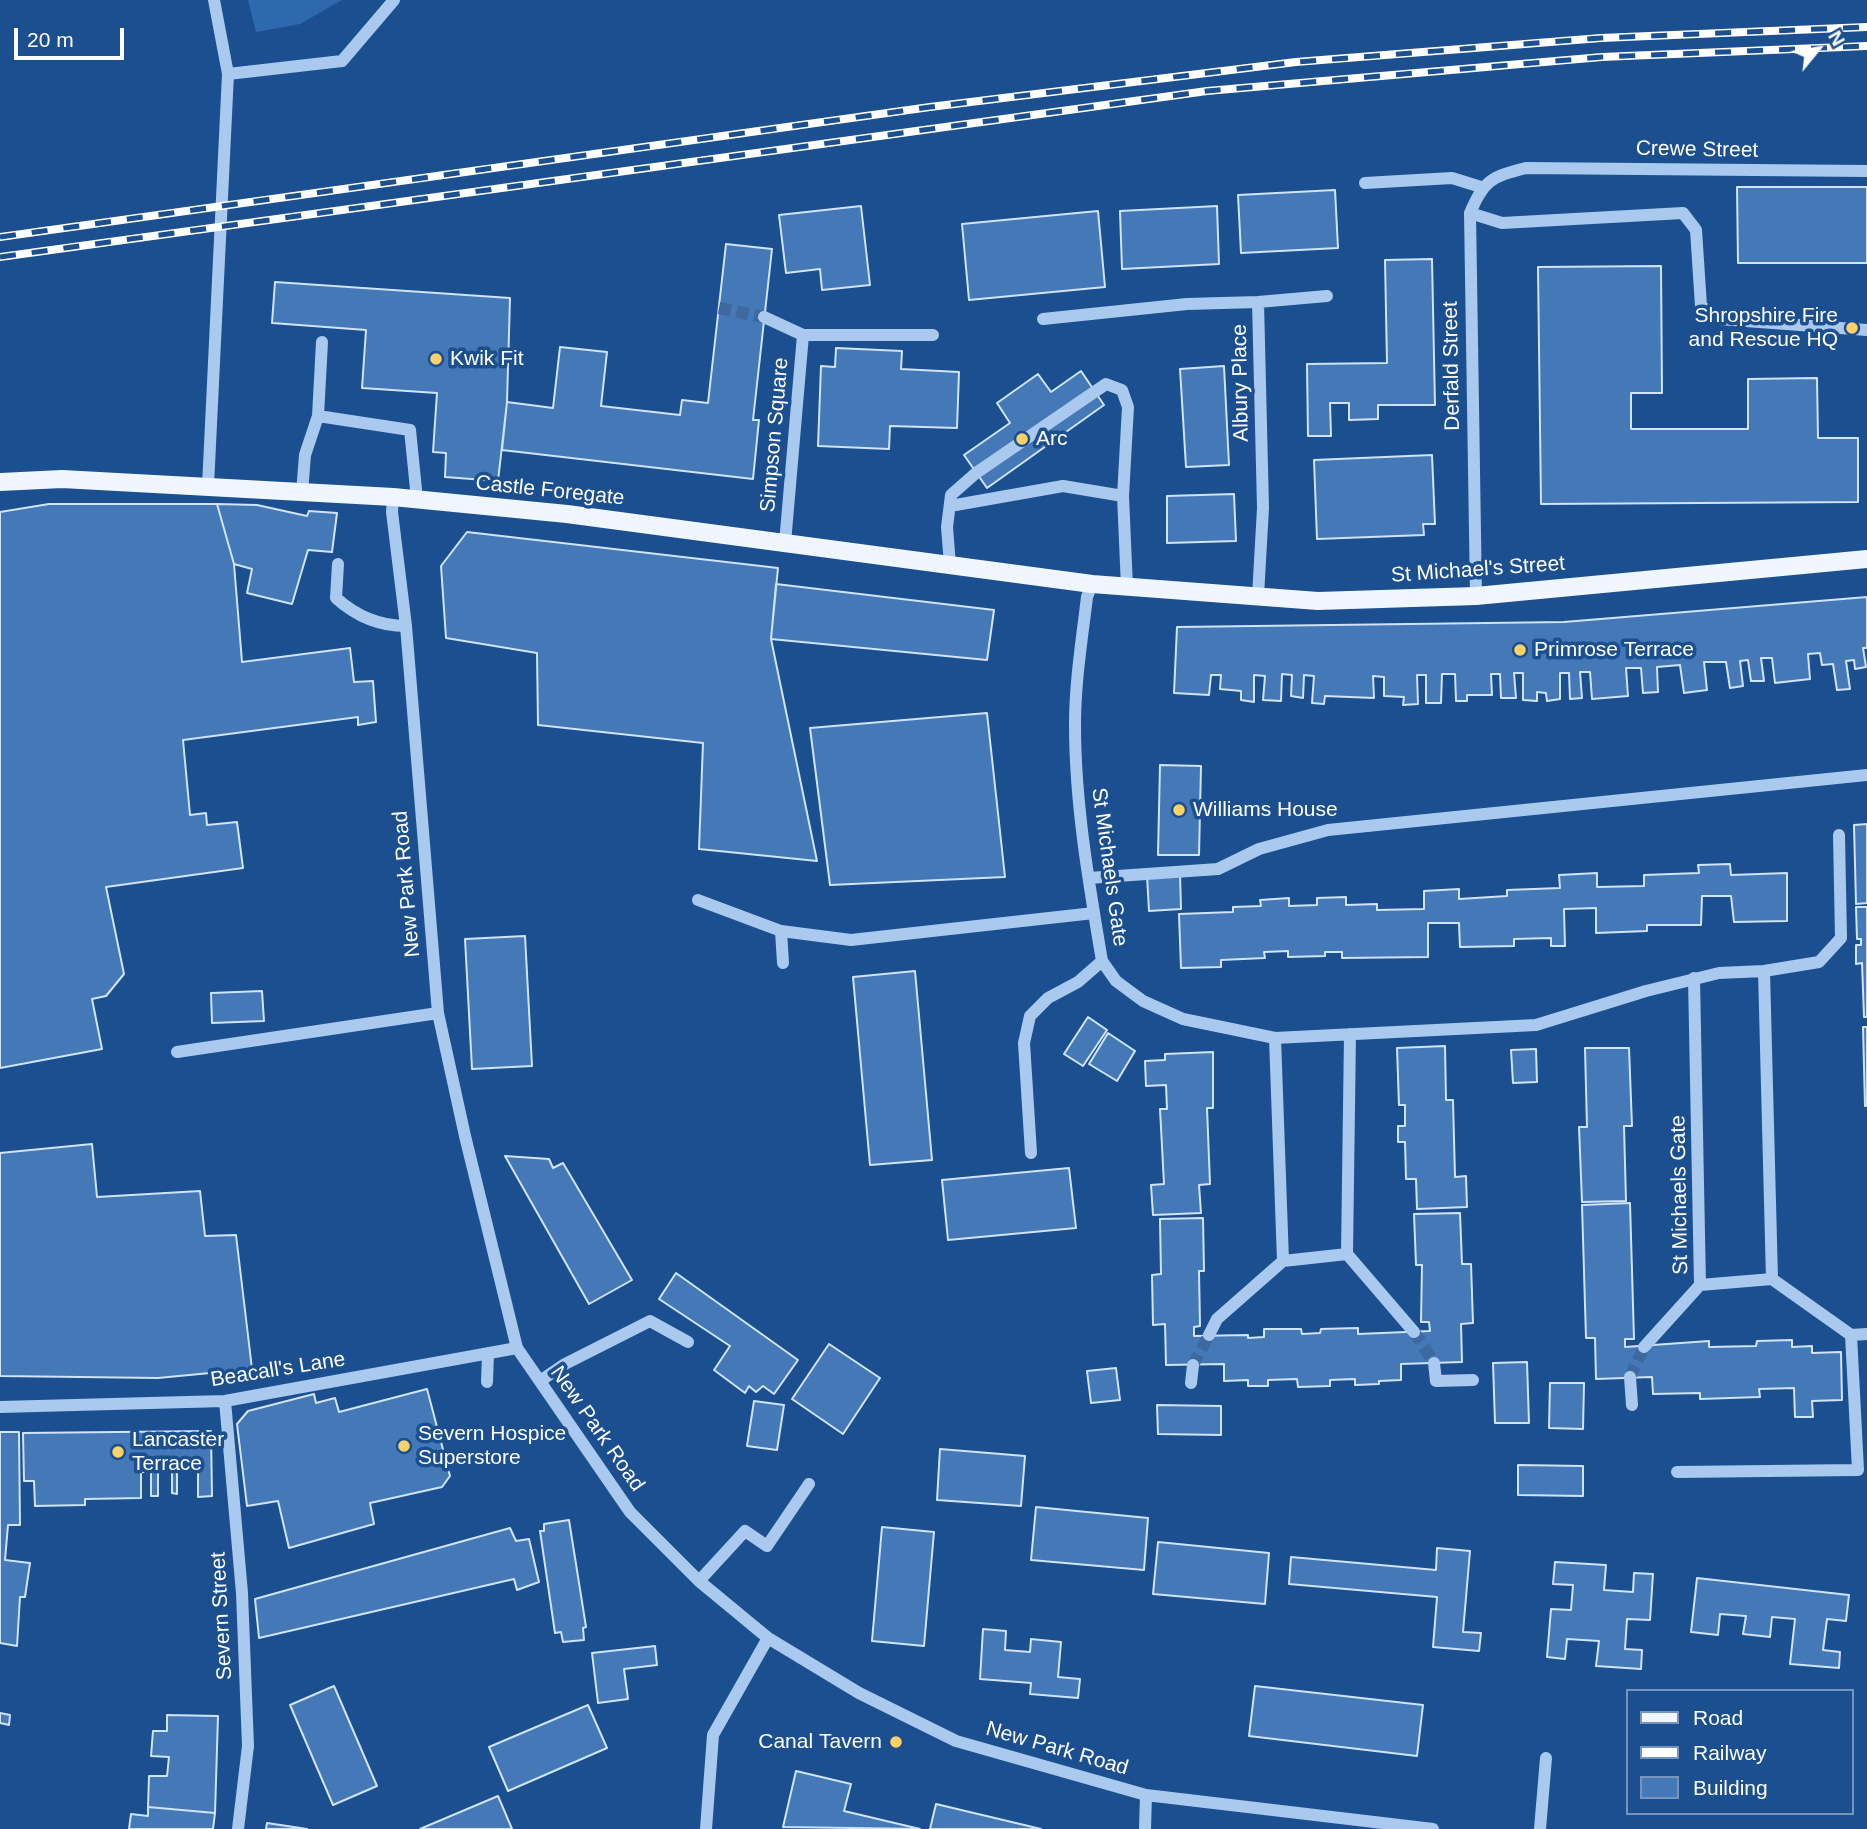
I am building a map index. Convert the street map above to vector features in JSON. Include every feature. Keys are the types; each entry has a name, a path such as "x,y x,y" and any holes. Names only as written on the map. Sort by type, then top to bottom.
{"main road":[{"name":"Castle Foregate","path":"0,482 62,479 417,499 567,514 1091,584"},
{"name":"St Michael's Street","path":"1091,584 1318,601 1476,596 1867,559"}],"street":[{"path":"208,486 228,74 214,0"},
{"path":"228,74 342,61 394,0"},
{"path":"1867,162 1867,171"},
{"name":"Crewe Street","path":"1481,187 1503,173 1526,167 1867,171"},
{"path":"1365,183 1452,178 1481,187"},
{"name":"Derfald Street","path":"1476,596 1470,213 1481,187"},
{"path":"1470,213 1502,223 1684,213 1696,230 1701,306 1719,319 1867,330"},
{"path":"1258,302 1327,296"},
{"name":"Albury Place","path":"1043,319 1187,304 1258,302 1263,509 1258,596"},
{"path":"764,317 803,335"},
{"name":"Simpson Square","path":"785,543 803,335 933,335"},
{"path":"302,493 305,455 318,416 322,342"},
{"path":"950,565 947,527 951,495 976,473 1106,384 1122,390 1128,407 1123,496 1127,587"},
{"path":"318,416 410,430 417,499"},
{"path":"950,506 1063,486 1123,496"},
{"name":"New Park Road","path":"393,497 391,512 406,626 438,1013 517,1348 630,1511 699,1581 768,1638 859,1693 956,1741 1146,1795 1433,1829"},
{"path":"338,564 335,598 356,616 393,626 406,626"},
{"name":"St Michaels Gate","path":"1091,584 1076,683 1075,725 1089,878 1102,961 1116,981 1143,1001 1183,1019 1275,1038 1536,1025 1719,972 1765,971 1819,962 1841,938 1839,835"},
{"path":"1089,878 1218,869 1259,849 1328,830 1867,775"},
{"path":"698,900 781,931 851,940 1094,913"},
{"path":"781,931 783,963"},
{"path":"1031,1153 1024,1043 1030,1016 1048,998 1078,982 1102,961"},
{"path":"1765,971 1772,1279 1851,1335 1867,1334"},
{"name":"St Michaels Gate","path":"1694,978 1700,1284 1772,1279"},
{"path":"177,1052 438,1013"},
{"path":"1350,1034 1347,1254 1415,1332"},
{"path":"1275,1038 1283,1261"},
{"path":"1209,1335 1217,1319 1283,1261 1347,1254"},
{"path":"1644,1347 1700,1284"},
{"path":"540,1381 565,1364 650,1321 688,1342"},
{"path":"1677,1472 1858,1470 1851,1335"},
{"name":"Beacall's Lane","path":"0,1406 225,1401 517,1348"},
{"path":"488,1353 488,1382"},
{"path":"1434,1363 1436,1381 1473,1380"},
{"path":"1191,1383 1193,1365"},
{"path":"1630,1377 1632,1405"},
{"name":"Severn Street","path":"225,1401 242,1593 248,1746 238,1829"},
{"path":"699,1581 745,1531 767,1546 809,1484"},
{"path":"706,1829 713,1735 768,1638"},
{"path":"1540,1829 1546,1758"},
{"path":"1145,1829 1146,1795"}],"shaded area":[{"path":"248,0 342,0 300,24 256,32"}],"building":[{"path":"1737,187 1867,187 1867,263 1738,263"},
{"path":"1335,190 1338,248 1241,253 1238,195"},
{"path":"861,206 870,285 822,290 820,269 786,273 779,215"},
{"path":"1217,206 1219,264 1122,269 1120,211"},
{"path":"1098,211 1105,287 969,300 962,224"},
{"path":"726,244 772,249 753,420 759,420 753,479 502,450 507,402 553,408 560,347 607,352 601,406 680,415 682,400 708,403"},
{"path":"1432,259 1435,405 1378,405 1378,419 1349,420 1349,403 1330,403 1331,436 1308,436 1307,364 1387,363 1385,260"},
{"path":"1661,266 1662,393 1631,393 1631,429 1748,429 1748,379 1817,378 1818,438 1858,438 1858,502 1541,504 1538,267"},
{"name":"Kwik Fit","path":"275,282 510,298 507,402 498,481 445,477 446,453 433,452 437,393 362,388 366,330 272,323"},
{"path":"836,348 902,351 901,369 959,372 957,428 890,426 889,449 818,446 821,366 835,367"},
{"path":"1224,366 1229,465 1186,467 1180,369"},
{"name":"Arc","path":"1081,371 1104,405 987,488 964,455 1010,423 997,403 1038,374 1051,392"},
{"path":"1432,455 1435,524 1423,524 1424,535 1317,539 1314,460"},
{"path":"1234,494 1236,541 1167,543 1167,496"},
{"path":"49,504 217,504 234,564 242,662 350,648 354,682 373,681 376,722 358,725 358,717 183,740 190,815 206,813 207,825 237,822 243,868 106,887 124,974 106,996 92,999 102,1049 0,1068 0,512"},
{"path":"217,504 257,505 307,516 309,511 337,513 332,552 308,550 292,604 247,593 252,569 234,564"},
{"path":"467,532 778,568 771,639 817,861 699,849 703,743 538,725 537,653 446,638 441,566"},
{"path":"776,584 994,610 987,660 771,639"},
{"name":"Primrose Terrace","path":"1867,597 1867,648 1863,648 1866,667 1855,669 1854,660 1846,661 1850,689 1837,690 1833,664 1822,665 1820,653 1808,654 1810,679 1775,683 1772,658 1761,658 1764,681 1751,681 1748,660 1740,661 1743,686 1730,688 1726,662 1704,662 1707,690 1684,693 1680,665 1657,667 1658,692 1643,693 1641,668 1626,668 1628,696 1592,699 1590,672 1580,672 1582,698 1570,699 1569,673 1560,673 1560,699 1547,701 1546,693 1537,692 1537,701 1523,700 1523,673 1514,673 1516,698 1501,698 1500,674 1491,674 1492,695 1467,695 1467,701 1456,701 1455,674 1442,674 1441,703 1426,703 1426,675 1417,675 1418,704 1403,705 1404,697 1384,696 1384,677 1373,676 1374,698 1325,696 1324,704 1312,703 1314,676 1304,675 1303,698 1291,696 1292,675 1282,674 1281,701 1263,700 1265,676 1254,675 1254,702 1241,700 1241,691 1220,689 1221,675 1211,675 1209,695 1174,693 1177,627 1564,622"},
{"path":"987,713 1005,877 830,885 810,728"},
{"name":"Williams House","path":"1160,765 1201,766 1199,855 1158,855"},
{"path":"1867,824 1867,903 1856,904 1854,825"},
{"path":"1730,864 1731,875 1787,873 1787,921 1734,922 1731,896 1702,896 1701,925 1647,925 1647,931 1596,933 1596,908 1564,909 1565,946 1551,946 1551,938 1514,939 1514,946 1460,947 1459,923 1428,923 1428,957 1342,958 1342,952 1325,952 1325,956 1288,957 1288,951 1264,952 1265,958 1221,960 1221,967 1181,968 1179,914 1233,912 1233,907 1261,906 1260,900 1289,898 1289,906 1317,905 1317,898 1346,897 1346,905 1377,904 1377,910 1424,909 1424,891 1459,889 1459,899 1507,896 1507,890 1560,888 1559,875 1597,873 1597,887 1644,886 1644,875 1699,873 1698,865"},
{"path":"1180,874 1181,909 1149,911 1147,875"},
{"path":"1856,907 1867,907 1867,1017 1864,1017 1862,963 1856,964 1856,945 1861,945 1861,939 1857,939"},
{"path":"525,936 532,1066 472,1069 465,939"},
{"path":"915,971 932,1160 870,1165 853,977"},
{"path":"262,991 264,1021 212,1023 211,993"},
{"path":"1088,1017 1107,1030 1083,1066 1064,1054"},
{"path":"1863,1027 1867,1027 1867,1106 1865,1106"},
{"path":"1108,1033 1135,1051 1117,1081 1089,1064"},
{"path":"1445,1046 1446,1100 1453,1100 1455,1177 1466,1176 1467,1207 1417,1209 1416,1179 1406,1179 1405,1142 1398,1142 1398,1126 1405,1126 1405,1105 1399,1105 1397,1048"},
{"path":"1585,1048 1629,1048 1632,1126 1624,1126 1626,1201 1582,1202 1579,1127 1587,1127"},
{"path":"1536,1049 1537,1082 1513,1083 1511,1050"},
{"path":"1213,1052 1213,1108 1207,1108 1210,1184 1199,1185 1201,1213 1153,1215 1151,1185 1164,1184 1160,1109 1167,1109 1166,1085 1146,1086 1145,1061 1165,1060 1165,1054"},
{"path":"92,1144 97,1197 200,1191 205,1236 236,1235 252,1369 158,1378 0,1376 0,1153"},
{"path":"505,1156 549,1159 553,1168 563,1163 632,1280 589,1304"},
{"path":"1069,1168 1076,1228 948,1240 942,1180"},
{"path":"1630,1203 1634,1339 1625,1339 1625,1347 1709,1341 1709,1347 1756,1346 1757,1341 1792,1340 1792,1347 1812,1346 1812,1353 1841,1352 1842,1400 1812,1401 1813,1417 1795,1417 1794,1388 1759,1389 1760,1397 1700,1399 1700,1393 1653,1394 1652,1377 1596,1379 1595,1338 1586,1338 1582,1205"},
{"path":"1460,1213 1462,1264 1471,1264 1473,1323 1461,1324 1462,1362 1401,1364 1401,1380 1379,1381 1379,1384 1355,1385 1355,1379 1330,1380 1330,1386 1298,1387 1297,1379 1268,1380 1268,1386 1248,1386 1248,1380 1224,1381 1224,1364 1166,1365 1165,1324 1153,1325 1152,1275 1161,1274 1160,1219 1203,1218 1204,1271 1199,1271 1200,1326 1194,1327 1194,1336 1248,1335 1248,1338 1264,1337 1264,1329 1301,1329 1302,1334 1320,1333 1321,1329 1358,1328 1358,1334 1430,1331 1429,1322 1421,1322 1422,1265 1416,1265 1414,1214"},
{"path":"676,1273 798,1360 774,1394 763,1386 756,1392 749,1386 745,1393 714,1370 730,1346 659,1299"},
{"path":"829,1344 880,1378 843,1434 792,1399"},
{"path":"1527,1362 1529,1423 1495,1423 1493,1363"},
{"path":"1116,1368 1120,1400 1091,1403 1087,1371"},
{"path":"1550,1383 1584,1383 1583,1429 1549,1428"},
{"path":"427,1389 450,1476 442,1487 370,1503 374,1524 289,1548 278,1501 247,1506 237,1424 248,1411 314,1394 316,1403 335,1398 339,1412"},
{"path":"754,1401 784,1405 777,1450 747,1446"},
{"path":"1157,1405 1221,1406 1221,1435 1158,1434"},
{"name":"Lancaster Terrace","path":"211,1431 212,1496 198,1497 198,1471 177,1471 177,1494 172,1493 172,1471 158,1471 158,1496 151,1496 151,1472 141,1472 141,1498 85,1499 85,1505 35,1506 34,1481 24,1481 23,1433"},
{"path":"0,1432 19,1432 20,1525 8,1525 5,1560 30,1563 25,1597 20,1597 17,1646 0,1643"},
{"path":"940,1449 1025,1456 1021,1506 937,1500"},
{"path":"1518,1465 1583,1466 1583,1496 1518,1495"},
{"path":"1036,1507 1148,1518 1144,1570 1031,1560"},
{"path":"569,1520 586,1627 583,1628 584,1640 563,1642 561,1632 555,1633 540,1531 544,1531 544,1524"},
{"path":"882,1527 934,1532 924,1646 872,1641"},
{"path":"510,1528 516,1541 529,1539 539,1582 517,1590 514,1579 259,1638 255,1599"},
{"path":"1158,1542 1269,1553 1265,1604 1153,1594"},
{"path":"1437,1548 1470,1551 1463,1632 1481,1633 1479,1651 1433,1647 1437,1597 1289,1584 1291,1557 1436,1570"},
{"path":"1555,1562 1606,1565 1604,1590 1633,1592 1634,1573 1653,1574 1650,1620 1627,1619 1625,1649 1642,1650 1641,1669 1596,1666 1599,1641 1567,1639 1565,1659 1547,1657 1551,1609 1571,1610 1573,1585 1553,1584"},
{"path":"1697,1578 1849,1595 1846,1621 1827,1619 1823,1650 1840,1652 1839,1668 1790,1664 1795,1619 1772,1617 1770,1637 1743,1634 1746,1616 1720,1614 1718,1635 1691,1632"},
{"path":"983,1629 1006,1631 1005,1650 1030,1652 1031,1639 1061,1642 1058,1677 1080,1679 1078,1698 1030,1694 1031,1683 980,1679"},
{"path":"655,1646 657,1665 624,1669 628,1699 598,1703 592,1653"},
{"path":"334,1686 377,1786 333,1805 290,1705"},
{"path":"1255,1686 1423,1705 1417,1756 1249,1736"},
{"path":"588,1705 607,1748 508,1791 489,1747"},
{"path":"0,1713 10,1715 9,1725 0,1723"},
{"path":"167,1715 218,1716 215,1813 148,1807 149,1776 167,1776 169,1757 151,1756 153,1731 167,1731"},
{"path":"796,1771 851,1784 844,1811 920,1829 783,1827"},
{"path":"498,1796 512,1829 420,1829"},
{"path":"936,1804 1041,1829 930,1829"},
{"path":"148,1807 215,1813 213,1829 129,1829 131,1814 148,1816"},
{"path":"267,1823 307,1829 266,1829"}],"tunnel":[{"path":"719,308 764,317"},
{"path":"1414,1332 1434,1363"},
{"path":"1193,1365 1209,1335"},
{"path":"1630,1377 1644,1347"}],"railway":[{"path":"0,237 930,107 1296,62 1601,38 1867,27"},
{"path":"0,257 1207,91 1602,57 1867,46"}],"place":[{"name":"Shropshire Fire and Rescue HQ","path":"1852,328"},
{"name":"Kwik Fit","path":"436,359"},
{"name":"Arc","path":"1022,439"},
{"name":"Primrose Terrace","path":"1520,650"},
{"name":"Williams House","path":"1179,810"},
{"name":"Severn Hospice Superstore","path":"404,1446"},
{"name":"Lancaster Terrace","path":"118,1452"},
{"name":"Canal Tavern","path":"896,1742"}]}
